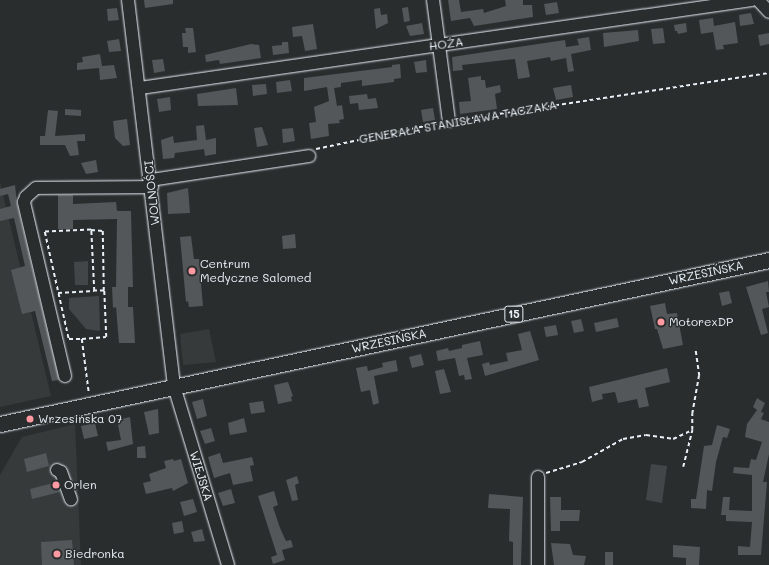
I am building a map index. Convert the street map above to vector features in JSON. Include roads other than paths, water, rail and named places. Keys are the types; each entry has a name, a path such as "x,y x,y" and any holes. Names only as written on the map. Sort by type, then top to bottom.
{"main road":[{"name":"WRZESIŃSKA","path":"3,426 174,386 769,260"}],"street":[{"name":"WOLNOŚCI","path":"128,0 140,88 174,386"},
{"path":"433,0 449,121"},
{"name":"HOŻA","path":"140,88 752,0"},
{"path":"758,0 769,12"},
{"path":"65,376 24,202 26,197 36,188 151,183 309,156"},
{"name":"WIEJSKA","path":"174,386 228,565"},
{"path":"57,470 61,472 71,499"},
{"path":"538,477 538,565"}],"place":[{"name":"Centrum Medyczne Salomed","path":"192,271"},
{"name":"MotorexDP","path":"661,322"},
{"name":"Wrzesińska 07","path":"30,419"},
{"name":"Orlen","path":"56,485"},
{"name":"Biedronka","path":"57,554"}]}
